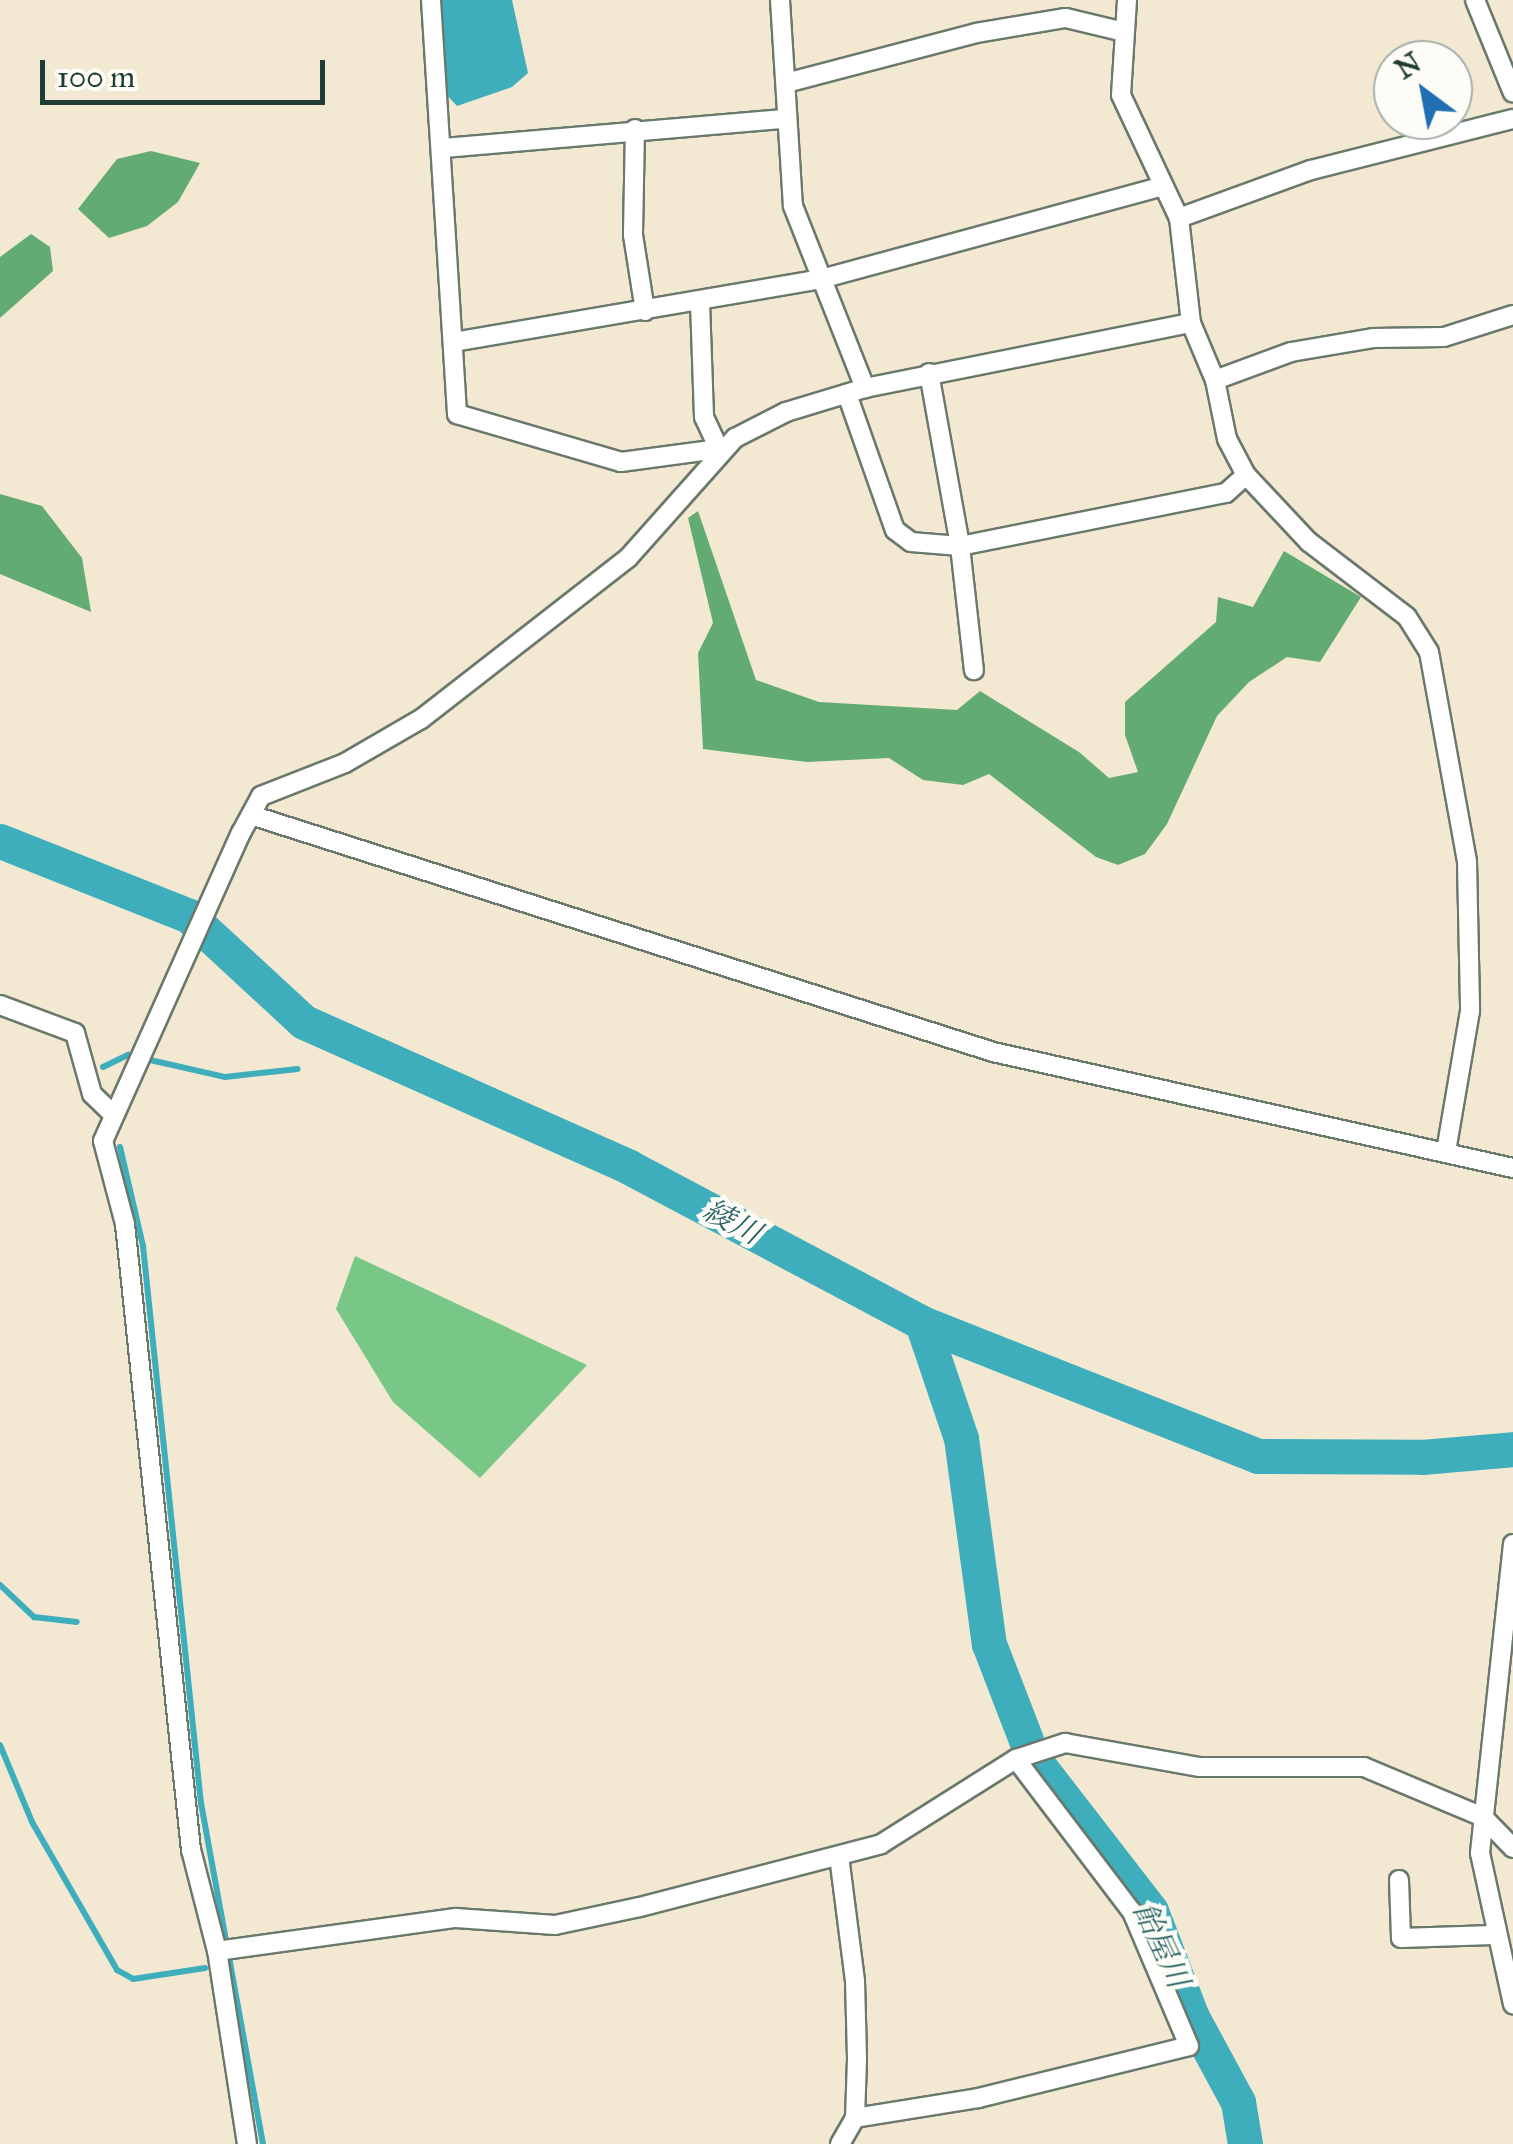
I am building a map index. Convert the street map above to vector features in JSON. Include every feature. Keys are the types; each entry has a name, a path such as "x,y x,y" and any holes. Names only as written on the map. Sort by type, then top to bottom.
{"street":[{"path":"431,0 444,148 457,414 621,462 719,449 786,412 866,388 1191,323"},
{"path":"780,0 786,82 784,119 794,206 866,388"},
{"path":"1127,0 1121,95 1179,218 1191,323 1215,380 1227,439 1246,475 1309,542 1408,616 1428,652 1467,862 1470,1011 1446,1152"},
{"path":"1475,0 1513,92"},
{"path":"786,82 976,33 1066,18 1124,32"},
{"path":"444,148 784,119"},
{"path":"1179,218 1311,170 1513,120"},
{"path":"635,129 633,236 645,311"},
{"path":"453,342 557,320 645,311 821,279 1163,186"},
{"path":"700,302 704,417 719,449"},
{"path":"1215,380 1292,352 1373,338 1444,338 1513,314"},
{"path":"929,373 960,546 974,670"},
{"path":"847,394 895,530 911,542 960,546 1226,493 1246,475"},
{"path":"247,2144 224,1950 191,1850 125,1224 103,1141 241,832 261,796 281,784 344,763 421,720 566,608 666,520 719,449"},
{"path":"250,815 993,1052 1103,1081 1513,1168"},
{"path":"0,1005 75,1033 92,1094 117,1108"},
{"path":"1512,1552 1480,1853 1493,1935 1513,2004"},
{"path":"224,1950 456,1918 555,1925 839,1856 880,1844 1016,1758 1064,1743 1200,1768 1364,1767 1483,1818 1513,1848"},
{"path":"855,2118 978,2098 1189,2046 1132,1912 1016,1758"},
{"path":"839,1856 856,1981 855,2118 840,2144"},
{"path":"1399,1880 1402,1938 1493,1935"}],"green space":[{"path":"151,151 200,163 178,202 147,226 109,238 78,209 117,159"},
{"path":"31,234 50,247 53,271 0,318 0,257"},
{"path":"0,494 42,506 82,558 91,612 0,574"},
{"path":"698,511 756,680 819,702 957,710 980,691 1079,752 1109,778 1138,772 1125,735 1125,702 1216,622 1218,597 1253,607 1284,551 1361,597 1320,662 1287,657 1249,682 1217,716 1167,824 1145,854 1118,865 1096,857 989,774 963,785 923,780 889,758 807,762 703,749 698,653 713,623 688,518"},
{"path":"355,1256 587,1365 480,1478 393,1402 336,1309"}],"water":[{"path":"437,0 512,0 528,73 512,87 457,106 442,90"}],"waterway":[{"name":"綾川","path":"0,841 189,916 304,1022 629,1167 922,1323 1258,1456 1422,1457 1513,1449"},
{"path":"103,1067 128,1055 225,1077 298,1069"},
{"path":"120,1147 143,1246 201,1803 263,2144"},
{"name":"飴屋川","path":"922,1323 961,1438 989,1644 1026,1740"},
{"path":"0,1585 34,1617 77,1622"},
{"path":"0,1745 32,1822 117,1970 133,1979 205,1968"},
{"name":"飴屋川","path":"1039,1766 1151,1911 1192,2017 1238,2102 1245,2144"}]}
